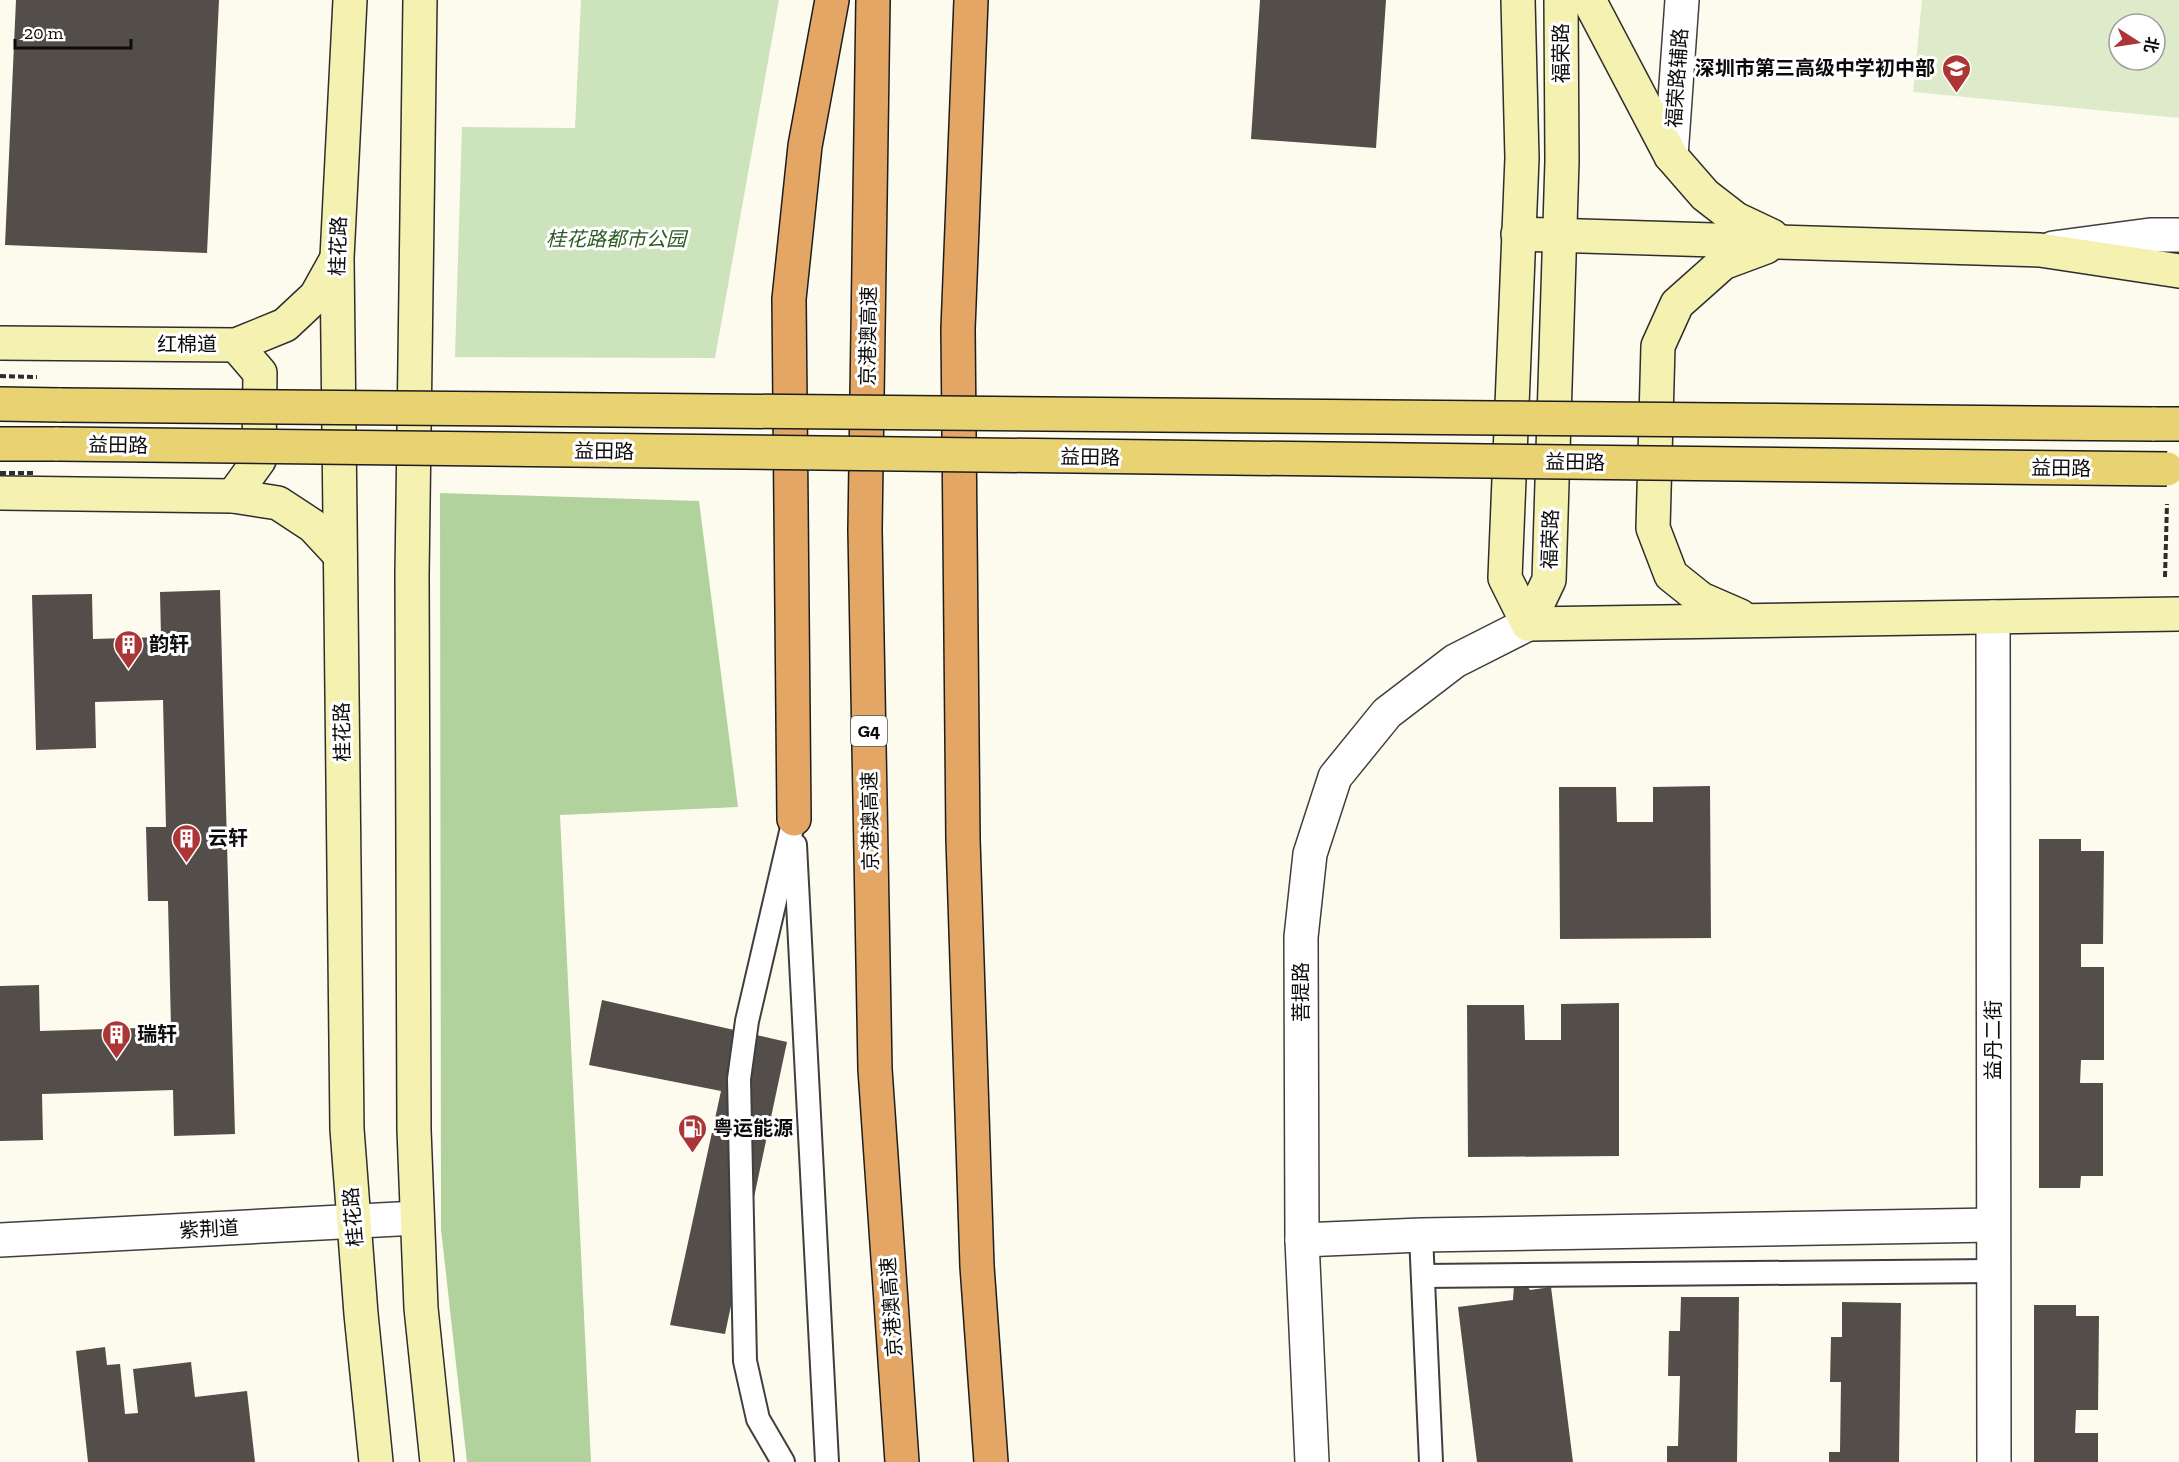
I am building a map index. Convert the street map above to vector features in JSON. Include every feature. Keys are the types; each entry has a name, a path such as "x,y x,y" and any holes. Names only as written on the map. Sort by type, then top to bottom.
{"highway":[{"path":"794,819 789,299 805,146 832,0"},
{"name":"京港澳高速","path":"873,0 865,530 874,1057 902,1462"},
{"path":"971,0 958,329 963,839 977,1266 991,1462"}],"main road":[{"name":"桂花路","path":"350,0 337,258 347,1129 376,1462"},
{"path":"420,0 412,575 414,1130 421,1308 437,1462"},
{"name":"福荣路","path":"1518,0 1522,158 1505,578 1528,624"},
{"name":"福荣路","path":"1528,624 1549,580 1559,233 1561,0"},
{"path":"1589,0 1671,156 1705,195 1736,219 1782,241"},
{"path":"1518,234 1559,233 2040,250 2179,271"},
{"path":"1750,620 1701,599 1671,574 1653,528 1658,346 1677,304 1723,263 1782,241"},
{"name":"红棉道","path":"0,343 236,345 285,326 316,296 337,258"},
{"path":"233,496 259,460 260,373 236,345"},
{"name":"益田路","path":"0,404 2166,424"},
{"name":"益田路","path":"0,444 2171,480"},
{"path":"0,494 233,496 278,503 313,526 340,555"},
{"path":"1528,624 2172,615"}],"street":[{"name":"福荣路辅路","path":"1671,156 1682,0"},
{"path":"2040,250 2150,235 2179,235"},
{"name":"益丹二街","path":"1993,617 1994,1462"},
{"name":"菩提路","path":"1312,1462 1302,1240 1301,936 1310,854 1335,777 1387,713 1455,662 1528,624"},
{"name":"紫荆道","path":"0,1240 417,1218"},
{"path":"1302,1240 1421,1235 1994,1225"}],"lane":[{"path":"783,1462 758,1419 745,1361 739,1079 747,1021 794,819"},
{"path":"794,819 827,1462"},
{"path":"1421,1235 1431,1462"},
{"path":"1423,1276 1994,1271"}],"path":[{"path":"2171,480 2172,615"}],"green space":[{"name":"桂花路都市公园","path":"581,0 779,0 715,358 455,357 462,127 575,128"},
{"path":"1922,0 2179,0 2179,118 1913,92"},
{"path":"440,493 699,501 738,807 560,815 591,1462 467,1462 441,1229"}],"building":[{"path":"16,0 219,0 207,253 5,245"},
{"path":"1260,0 1386,0 1376,148 1251,139"},
{"path":"220,590 235,1134 174,1136 173,1090 42,1094 43,1140 0,1141 0,986 39,985 40,1031 171,1027 168,901 148,901 146,827 166,827 163,700 95,702 96,748 36,750 32,595 92,594 93,639 161,637 160,592"},
{"path":"1710,786 1711,938 1560,939 1559,787 1616,787 1617,822 1653,822 1653,787"},
{"path":"2039,839 2081,839 2081,851 2104,851 2103,944 2081,944 2081,967 2104,967 2104,1060 2081,1060 2080,1083 2103,1083 2103,1176 2081,1176 2080,1188 2039,1188"},
{"path":"602,1000 787,1042 725,1334 670,1325 721,1091 589,1065"},
{"path":"1619,1003 1619,1156 1468,1157 1467,1005 1524,1005 1525,1040 1561,1040 1561,1004"},
{"path":"1526,1284 1530,1290 1551,1287 1573,1462 1477,1462 1458,1307 1513,1300 1514,1285"},
{"path":"1681,1297 1739,1297 1737,1462 1667,1462 1667,1446 1678,1446 1680,1376 1668,1376 1669,1331 1680,1331"},
{"path":"1842,1302 1901,1303 1899,1462 1829,1462 1829,1452 1840,1452 1841,1382 1830,1382 1831,1337 1842,1337"},
{"path":"2034,1305 2076,1305 2076,1316 2099,1316 2098,1410 2076,1410 2075,1433 2098,1433 2098,1462 2034,1462"},
{"path":"105,1347 107,1365 120,1364 125,1414 138,1413 133,1369 191,1362 195,1397 247,1391 255,1462 88,1462 76,1351"}],"place":[{"name":"深圳市第三高级中学初中部","path":"1956,94"},
{"name":"韵轩","path":"128,670"},
{"name":"云轩","path":"187,864"},
{"name":"瑞轩","path":"116,1060"},
{"name":"粤运能源","path":"692,1154"}]}
